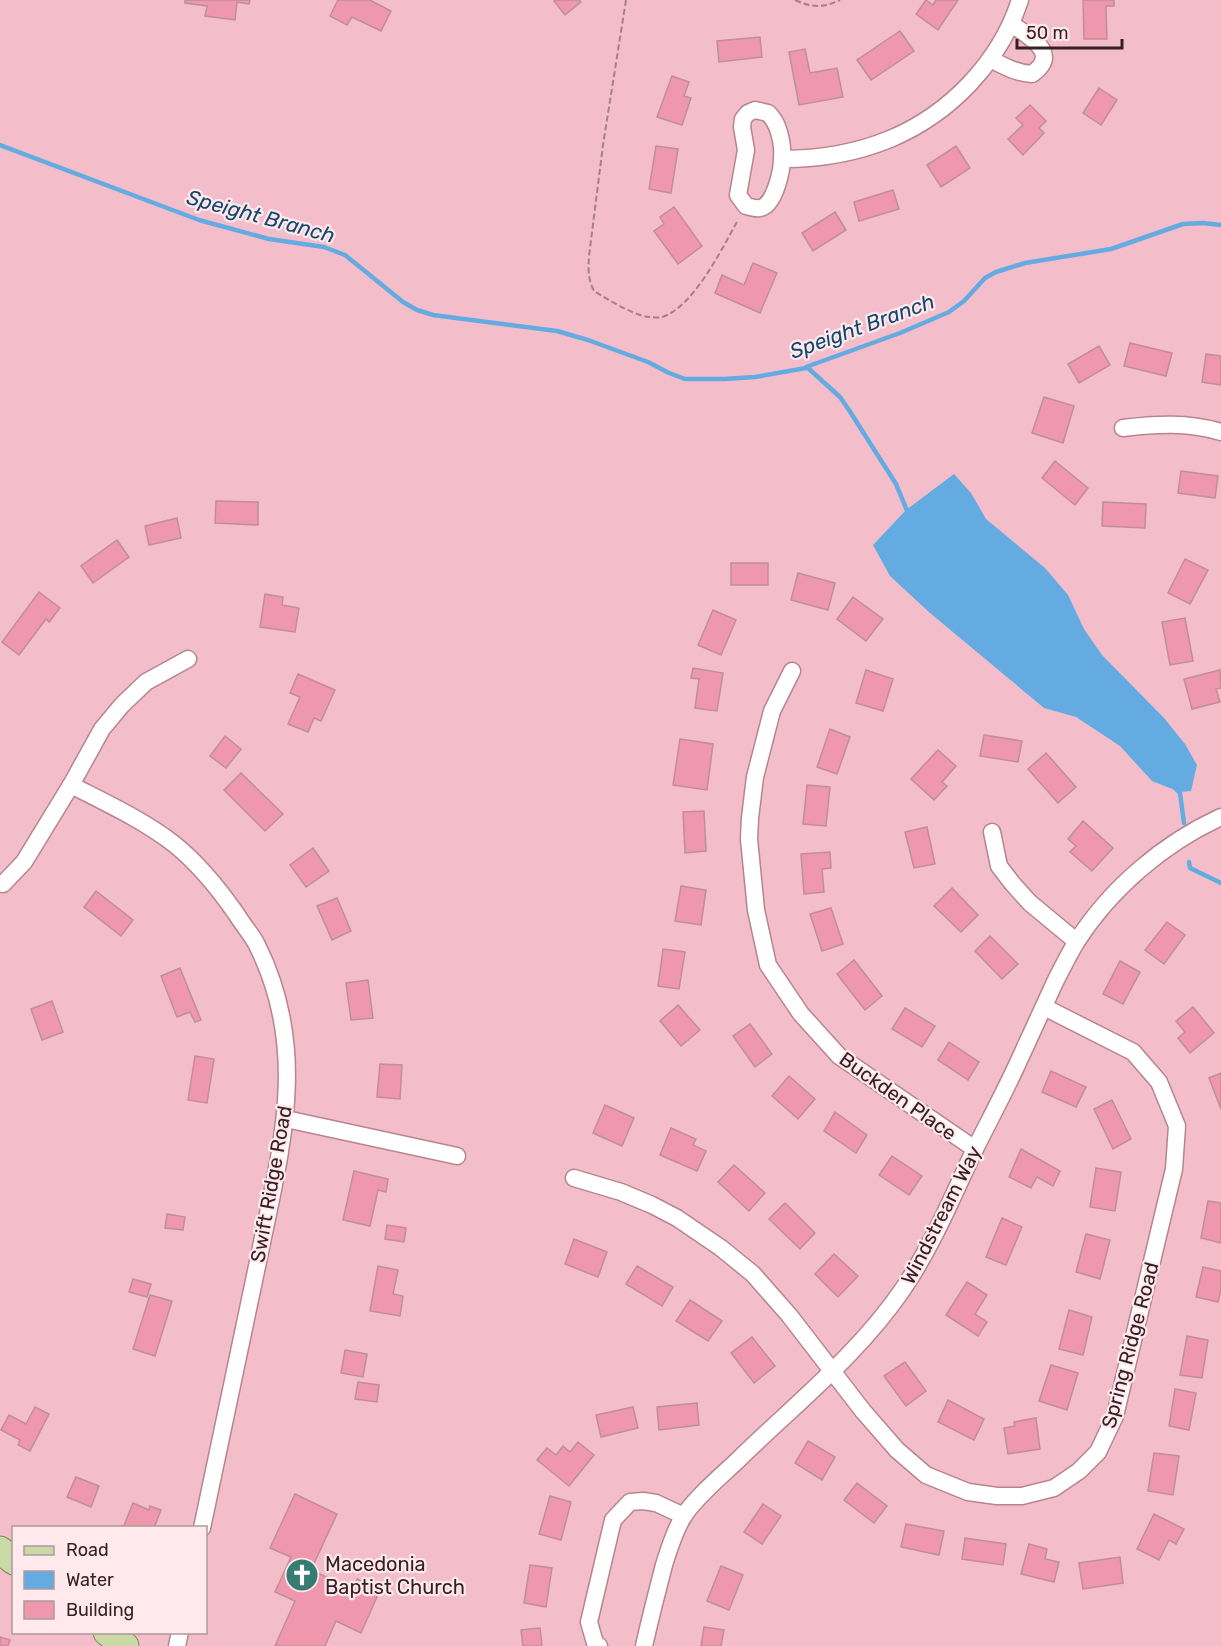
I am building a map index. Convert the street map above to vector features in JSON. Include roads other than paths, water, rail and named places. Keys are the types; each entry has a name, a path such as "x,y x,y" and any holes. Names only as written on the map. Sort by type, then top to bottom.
{"main road":[{"path":"0,1550 12,1559"},
{"path":"110,1634 125,1646"}],"street":[{"path":"783,159 809,159 844,153 888,140 933,115 956,97 978,75 1003,41 1012,24 1020,0"},
{"path":"990,58 1023,74 1032,74 1043,65 1044,52 1035,41 1012,24"},
{"path":"762,110 775,121 779,129 783,159 775,190 767,205 759,209 746,206 738,195 746,150 742,127 743,119 748,113 762,110"},
{"path":"1123,428 1183,424 1221,432"},
{"path":"3,884 24,862 102,729 122,705 146,682 188,659"},
{"name":"Buckden Place","path":"792,671 772,711 755,777 750,818 749,839 756,910 768,965 801,1014 838,1056 975,1149"},
{"name":"Swift Ridge Road","path":"71,785 144,824 174,844 222,893 256,944 278,996 283,1022 288,1080 286,1119 202,1526"},
{"name":"Windstream Way","path":"644,1646 672,1540 684,1516 705,1492 870,1332 903,1289 935,1234 1076,941 1102,907 1132,876 1192,831 1221,817"},
{"path":"992,832 999,866 1012,883 1030,903 1076,941"},
{"name":"Spring Ridge Road","path":"574,1178 601,1185 652,1205 685,1223 753,1274 789,1315 863,1411 897,1450 926,1475 968,1492 997,1496 1022,1496 1054,1488 1079,1471 1098,1452 1115,1416 1174,1169 1177,1126 1159,1082 1133,1052 1044,1007"},
{"path":"286,1119 457,1156"},
{"path":"599,1646 595,1643 589,1622 613,1520 630,1502 644,1501 656,1503 684,1516"}],"water":[{"path":"954,474 971,493 986,519 1045,568 1068,595 1084,629 1102,655 1164,718 1185,744 1197,765 1191,791 1180,792 1152,781 1120,746 1076,717 1044,708 930,613 890,576 873,545 906,510"}],"waterway":[{"name":"Speight Branch","path":"0,145 199,220 269,239 324,247 345,255 403,302 417,310 433,315 557,331 648,362 685,379 755,377 806,368 949,312 964,301 985,278 996,272 1025,263 1111,249 1183,224 1221,225"},
{"path":"806,368 840,397 896,484 908,513"},
{"path":"1174,787 1180,793 1184,823"},
{"path":"1189,862 1190,868 1221,883"}],"place":[{"name":"Macedonia Baptist Church","path":"302,1575"}]}
